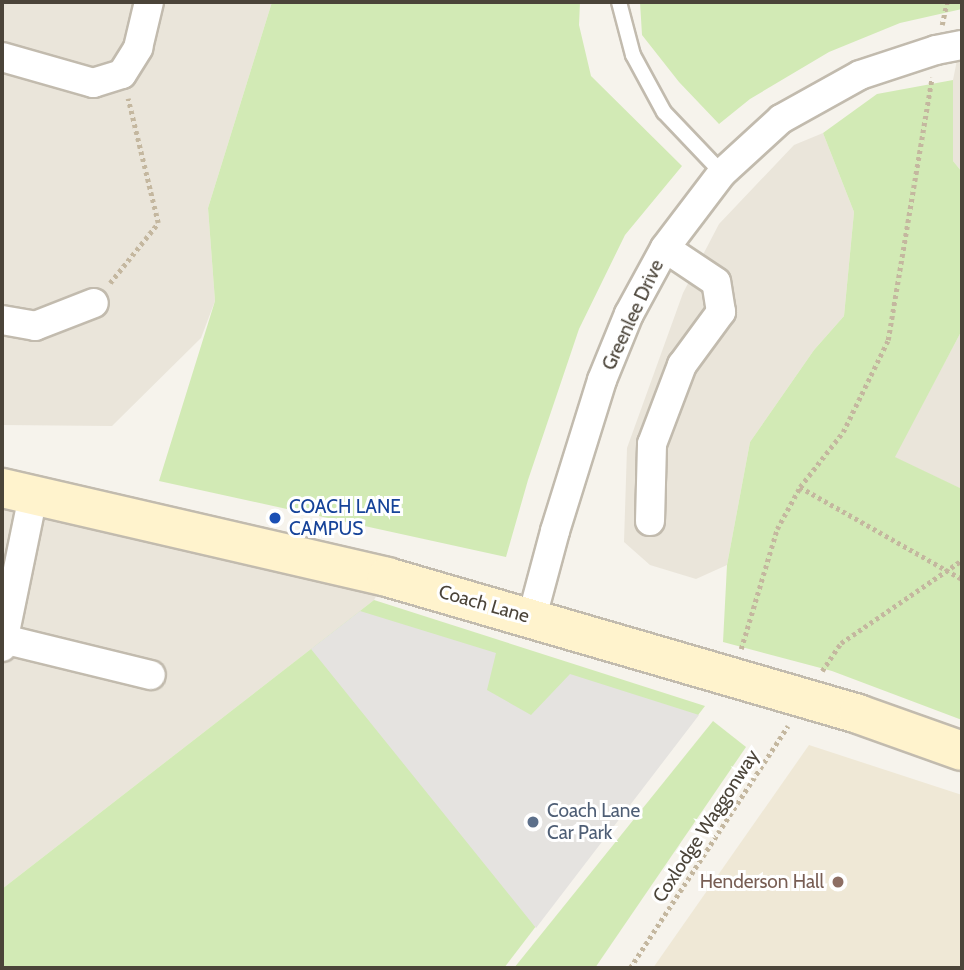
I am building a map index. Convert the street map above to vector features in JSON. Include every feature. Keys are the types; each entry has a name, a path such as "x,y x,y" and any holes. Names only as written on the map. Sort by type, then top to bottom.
{"street":[{"path":"2,57 93,83 122,74 138,48 149,2"},
{"name":"Greenlee Drive","path":"531,617 602,380 629,314 665,248 722,173 781,119 860,75 949,48"},
{"path":"650,521 652,444 682,365 721,312 716,282 665,248"},
{"path":"2,320 35,326 94,303"},
{"path":"17,492 2,643 151,676"},
{"name":"Coach Lane","path":"17,492 259,545 531,617 805,699 961,750"}],"lane":[{"path":"619,2 633,55 664,112 722,173"}],"path":[{"path":"733,677 777,529 800,487 843,432 887,340 949,48 947,2"},
{"path":"94,303 158,223 122,74"},
{"path":"800,487 962,579"},
{"name":"Coxlodge Waggonway","path":"630,968 841,643 962,560"}],"shaded area":[{"path":"2,2 272,2 208,208 215,301 201,338 112,426 2,425"},
{"path":"962,35 962,172 953,161 953,80"},
{"path":"823,133 854,212 844,316 814,350 750,442 727,565 696,579 650,565 624,542 627,448 683,293 719,224 794,145"},
{"path":"962,330 962,489 961,489 894,457"},
{"path":"2,488 387,577 374,600 2,889"},
{"name":"Coach Lane Car Park","path":"360,611 496,653 487,690 531,715 570,674 699,715 536,928 311,649"},
{"name":"Henderson Hall","path":"809,745 962,795 962,968 653,968"}],"green space":[{"path":"272,2 580,2 579,25 591,76 682,166 625,235 579,329 528,480 506,557 159,481 215,301 208,208"},
{"path":"640,2 962,2 962,9 900,23 829,52 750,99 719,124 679,82 642,35"},
{"path":"953,80 953,161 962,172 962,330 895,457 962,489 962,720 832,671 723,642 727,565 750,442 814,350 844,316 854,212 823,133 877,94"},
{"path":"374,600 705,706 504,968 2,968 2,889"},
{"path":"713,721 746,747 595,968 514,968"}],"place":[{"name":"COACH LANE CAMPUS","path":"275,518"},
{"name":"Coach Lane Car Park","path":"533,822"},
{"name":"Henderson Hall","path":"838,882"}]}
